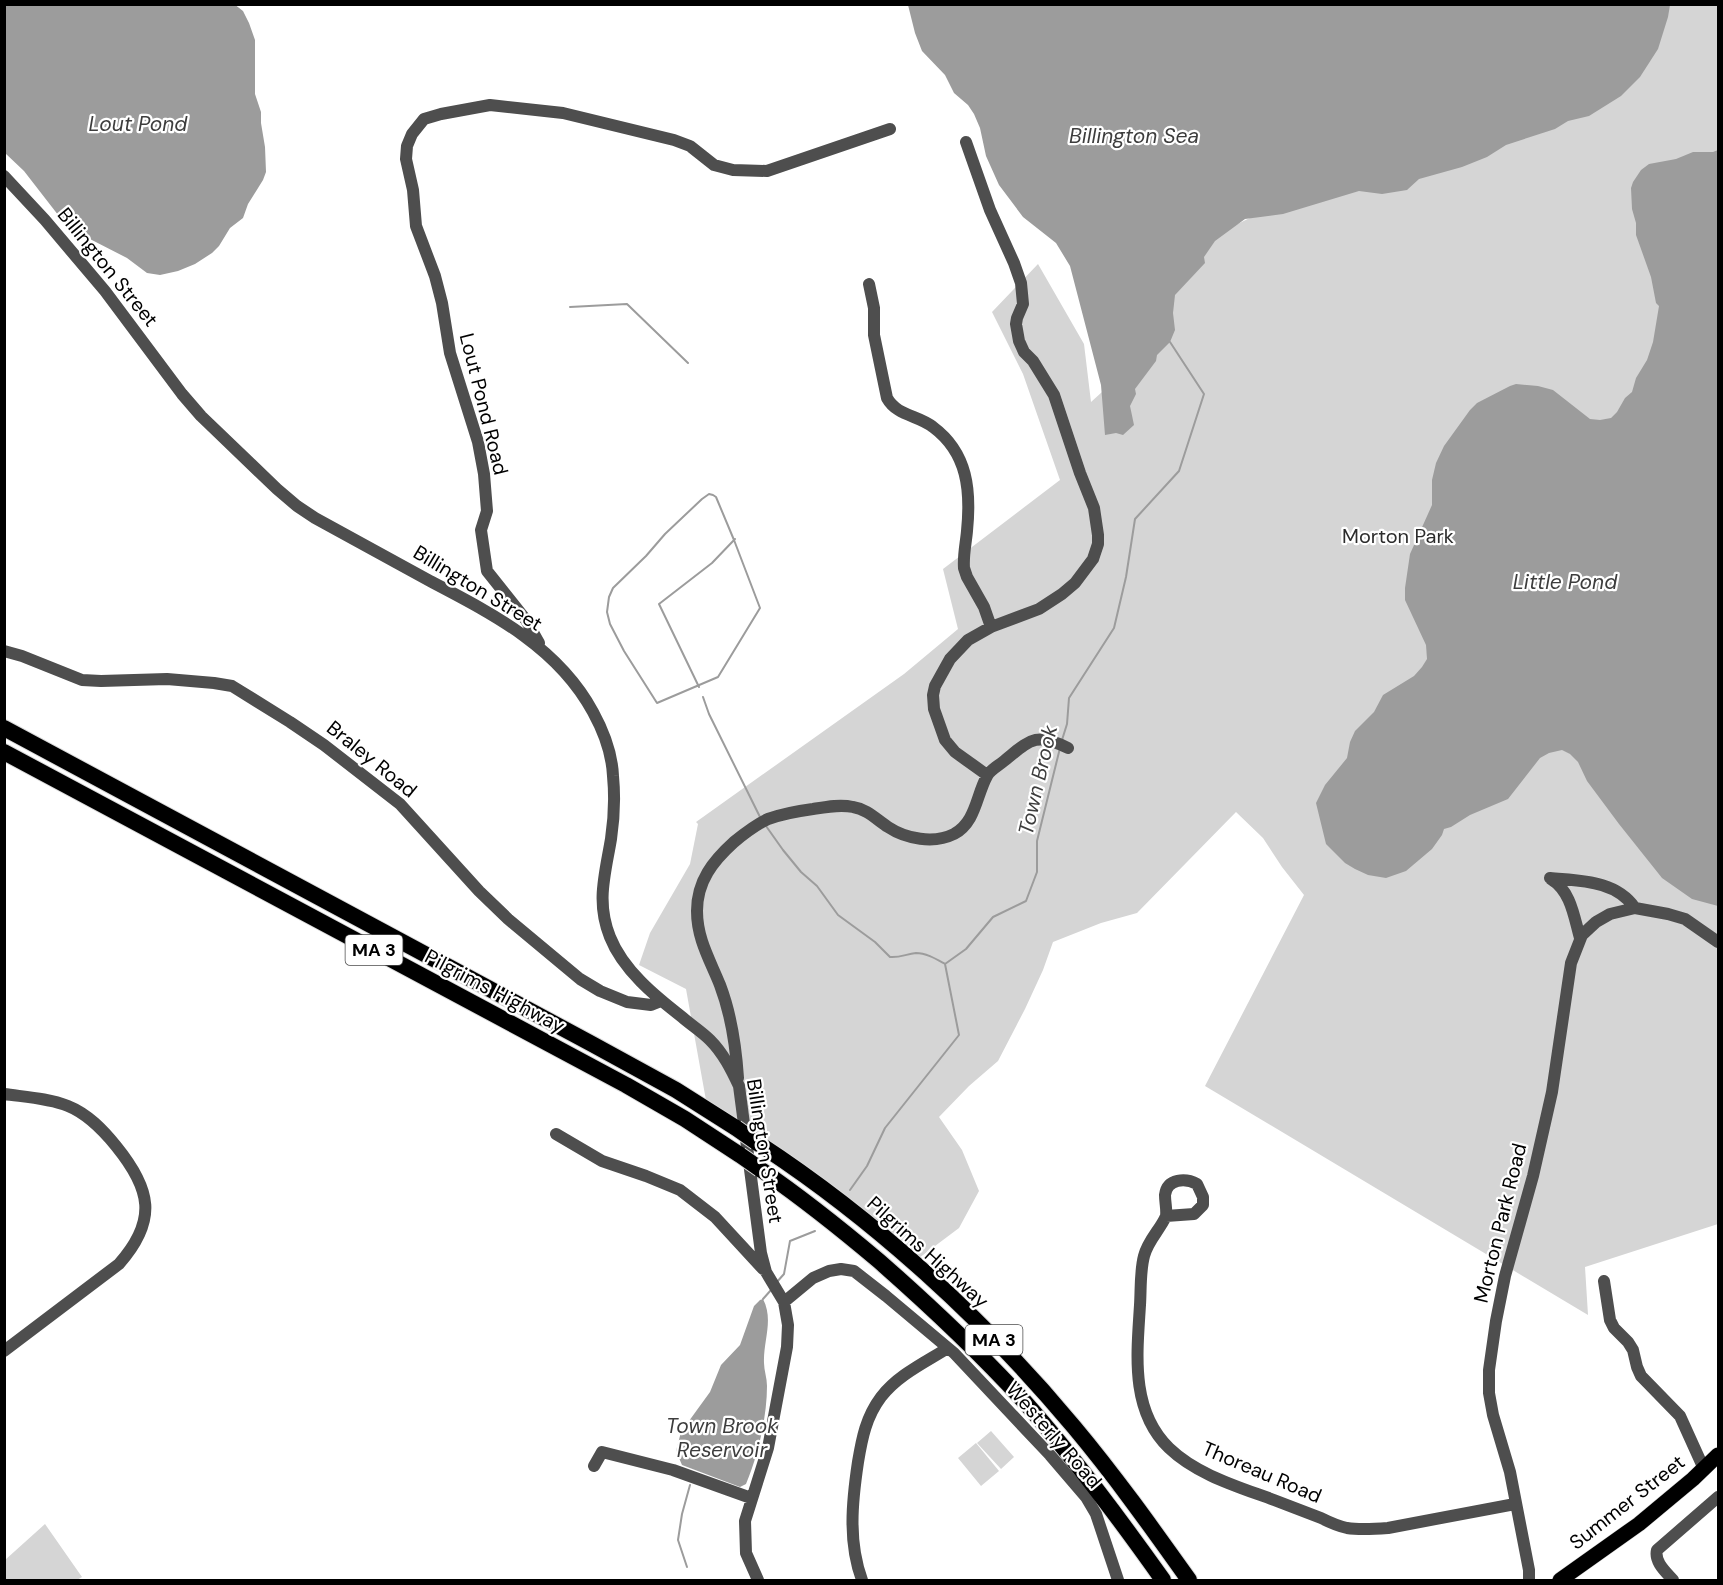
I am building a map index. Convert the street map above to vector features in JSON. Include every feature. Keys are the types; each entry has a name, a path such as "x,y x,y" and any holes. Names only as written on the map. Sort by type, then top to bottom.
{"highway":[{"name":"Pilgrims Highway","path":"4,728 676,1090 792,1165 891,1244 945,1291 992,1338 1073,1426 1127,1494 1189,1581"},
{"name":"Pilgrims Highway","path":"4,752 626,1085 685,1119 780,1182 853,1239 942,1317 982,1357 1065,1449 1120,1519 1163,1581"}],"main road":[{"name":"Summer Street","path":"1560,1581 1639,1524 1719,1455"}],"street":[{"name":"Lout Pond Road","path":"543,649 526,620 488,571 481,530 487,511 484,474 478,442 450,353 435,276 416,226 413,190 406,159 407,146 412,134 424,119 489,105 573,115 674,140 690,146 714,165 733,170 767,171 890,129"},
{"path":"966,142 990,210 1021,283 1023,304 1016,324 1019,341 1054,395 1094,508 1098,526 1096,553 1075,584 1039,609 991,627 968,640 955,652 933,692 936,716 945,740 955,752 987,775"},
{"name":"Billington Street","path":"4,176 105,291 201,416 277,489 315,518 487,612 543,649 566,672 583,694 597,718 609,749 614,795 612,834 604,873 602,899 605,923 618,953 639,979 710,1040 729,1064 739,1086 757,1230 768,1275 782,1299 787,1320 787,1347 768,1448 745,1521 745,1542 750,1566 758,1581"},
{"path":"869,284 874,308 873,332 887,398 898,411 928,423 939,432 953,449 965,472 969,503 964,568 984,607 991,627"},
{"name":"Braley Road","path":"4,651 81,680 167,679 232,686 324,745 400,804 479,891 508,919 580,979 600,991 627,1002 651,1005 661,1000"},
{"path":"739,1086 726,1005 701,941 698,925 698,898 702,881 713,863 739,838 764,821 806,810 851,806 861,808 897,832 916,838 938,839 954,834 968,821 987,775 1023,745 1040,739 1062,745"},
{"path":"1580,938 1567,896 1561,886 1550,878 1602,884 1628,899 1635,908 1685,919 1719,942"},
{"name":"Morton Park Road","path":"1529,1581 1529,1570 1510,1472 1493,1415 1489,1393 1489,1370 1505,1276 1533,1176 1552,1092 1571,963 1582,935 1602,917 1635,908"},
{"path":"4,1094 68,1106 87,1116 108,1137 137,1173 143,1187 145,1208 142,1229 137,1240 132,1250 119,1264 4,1351"},
{"path":"556,1134 602,1161 680,1190 715,1217 768,1275"},
{"name":"Thoreau Road","path":"1166,1216 1150,1239 1144,1255 1137,1341 1137,1376 1143,1405 1152,1425 1168,1448 1179,1457 1230,1484 1344,1528 1371,1530 1388,1528 1515,1504"},
{"name":"Westerly Road","path":"782,1299 813,1278 829,1271 841,1269 854,1271 948,1348 1050,1455 1086,1497 1096,1514 1118,1581"},
{"path":"1604,1281 1610,1320 1614,1328 1633,1350 1641,1376 1680,1416 1704,1468"},
{"path":"862,1581 854,1546 852,1508 861,1444 868,1417 879,1399 892,1385 948,1348"},
{"path":"594,1466 602,1452 673,1470 751,1498"},
{"path":"1673,1581 1657,1560 1657,1551 1719,1497"}],"green space":[{"name":"Morton Park","path":"1630,5 1718,5 1718,1224 1585,1267 1588,1315 1205,1086 1304,895 1263,838 1236,812 1137,913 1101,923 1053,942 1025,1009 998,1061 969,1086 939,1117 962,1150 979,1191 959,1228 915,1261 709,1117 686,989 639,965 650,933 690,864 698,824 696,822 904,674 958,629 943,569 1060,480 1023,374 992,312 1038,264 1084,344 1091,402 1124,372 1147,333 1217,234 1258,214"},
{"path":"991,1431 1014,1457 1001,1469 977,1443"},
{"path":"976,1443 999,1471 981,1486 958,1458"},
{"path":"45,1524 82,1577 77,1580 5,1580 5,1560"}],"water":[{"name":"Lout Pond","path":"234,4 243,11 255,40 255,94 261,112 266,172 243,218 230,228 212,253 178,271 160,275 147,273 127,258 86,237 62,220 24,171 5,153 5,5"},
{"name":"Billington Sea","path":"908,4 1670,5 1658,49 1640,77 1621,96 1589,116 1568,121 1555,129 1506,145 1487,157 1462,167 1419,179 1407,190 1382,194 1359,191 1283,214 1245,219 1215,241 1204,257 1205,263 1175,295 1173,313 1175,330 1170,342 1157,355 1156,361 1135,389 1136,394 1130,406 1134,425 1123,435 1116,433 1105,435 1101,385 1070,266 1056,243 1023,217 999,185 986,156 980,128 974,114 968,105 954,93 945,75 922,51"},
{"name":"Little Pond","path":"1718,150 1718,906 1692,899 1662,878 1587,781 1578,762 1562,750 1540,758 1508,799 1444,829 1432,849 1406,871 1386,878 1368,875 1355,869 1345,863 1326,844 1316,803 1325,785 1347,758 1355,731 1374,712 1383,695 1414,676 1427,659 1426,645 1405,600 1405,588 1410,554 1432,505 1432,480 1436,463 1444,446 1477,403 1516,384 1553,390 1590,419 1611,418 1617,412 1625,398 1632,392 1636,378 1647,360 1653,342 1659,306 1656,303 1651,277 1636,235 1636,223 1632,209 1633,182 1641,170 1649,164 1676,159 1693,152"},
{"name":"Town Brook Reservoir","path":"763,1299 768,1315 764,1355 767,1386 765,1410 754,1461 746,1484 740,1487 682,1465 676,1451 681,1432 710,1392 721,1365 740,1345 754,1306"}],"waterway":[{"path":"570,307 627,304 688,363"},
{"name":"Town Brook","path":"1062,740 1067,724 1069,698 1114,628 1126,577 1135,519 1179,471 1204,394 1170,342"},
{"path":"709,494 716,497 760,608 718,677 657,703 610,624 607,612 609,597 613,588 665,534 709,494"},
{"path":"699,687 659,604 712,563 735,539"},
{"path":"703,697 709,714 761,819"},
{"name":"Town Brook","path":"850,1190 867,1166 885,1128 959,1035 945,964 966,949 993,917 1026,901 1037,872 1037,841 1060,748"},
{"path":"766,826 801,872 817,886 838,915 875,942 890,957 920,953 945,964"},
{"name":"Town Brook","path":"776,1283 784,1274 790,1241 815,1231"},
{"name":"Town Brook","path":"763,1299 771,1290"},
{"name":"Town Brook","path":"687,1567 678,1540 690,1485"}]}
